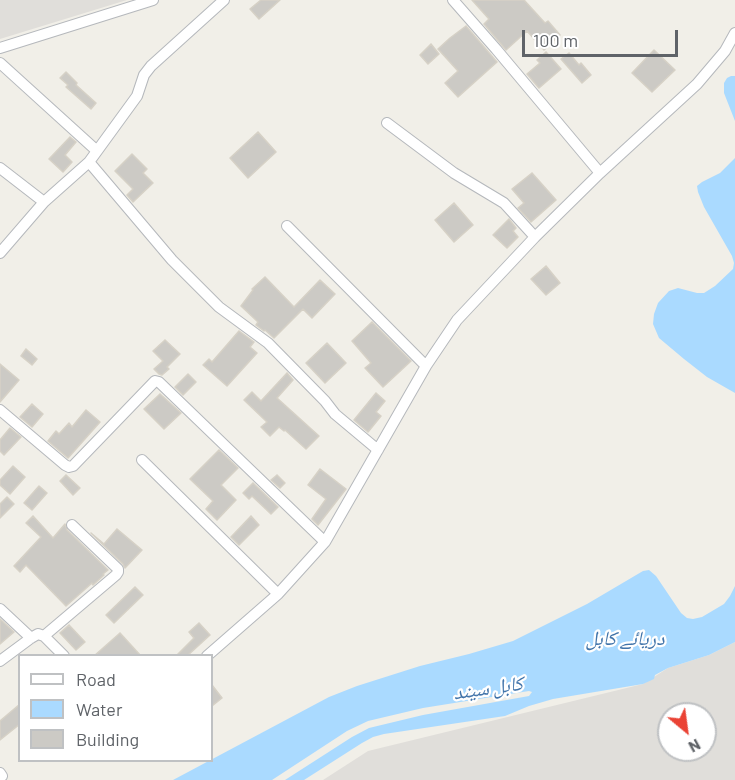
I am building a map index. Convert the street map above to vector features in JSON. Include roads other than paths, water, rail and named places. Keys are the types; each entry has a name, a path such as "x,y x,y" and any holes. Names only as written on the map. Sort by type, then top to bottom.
{"street":[{"path":"0,48 153,0"},
{"path":"0,253 44,202 89,162 137,96 144,75 151,66 224,0"},
{"path":"453,0 600,173"},
{"path":"209,654 278,594 325,543 426,366 457,320 600,173 697,84 725,51 735,33"},
{"path":"0,63 97,151"},
{"path":"387,123 454,173 504,203 536,237"},
{"path":"89,162 172,260 219,307 268,343 325,401 334,414 378,450"},
{"path":"0,168 44,202"},
{"path":"287,226 426,366"},
{"path":"0,410 69,467 74,466 155,381 159,382 325,543"},
{"path":"142,460 278,594"},
{"path":"44,636 118,572 72,525"},
{"path":"0,609 31,638"},
{"path":"0,661 38,634 44,636 62,654"}],"water":[{"path":"731,76 735,76 735,121 724,93 724,83"},
{"path":"735,158 735,393 707,377 659,338 653,324 658,303 669,291 678,288 704,293 733,269 732,256 704,207 697,186 720,173"},
{"name":"دریائے کابل","path":"649,570 656,576 681,613 693,619 702,617 724,604 735,586 735,642 709,655 668,668 643,684 553,699 505,716 373,737 304,780 285,780 369,728 423,715 529,696 532,692 423,708 368,721 347,731 272,780 173,780 207,762 213,762 213,759 329,697 420,666 513,641 587,604 643,571"}],"water label":[{"name":"کابل سيند","path":"488,688"}]}
